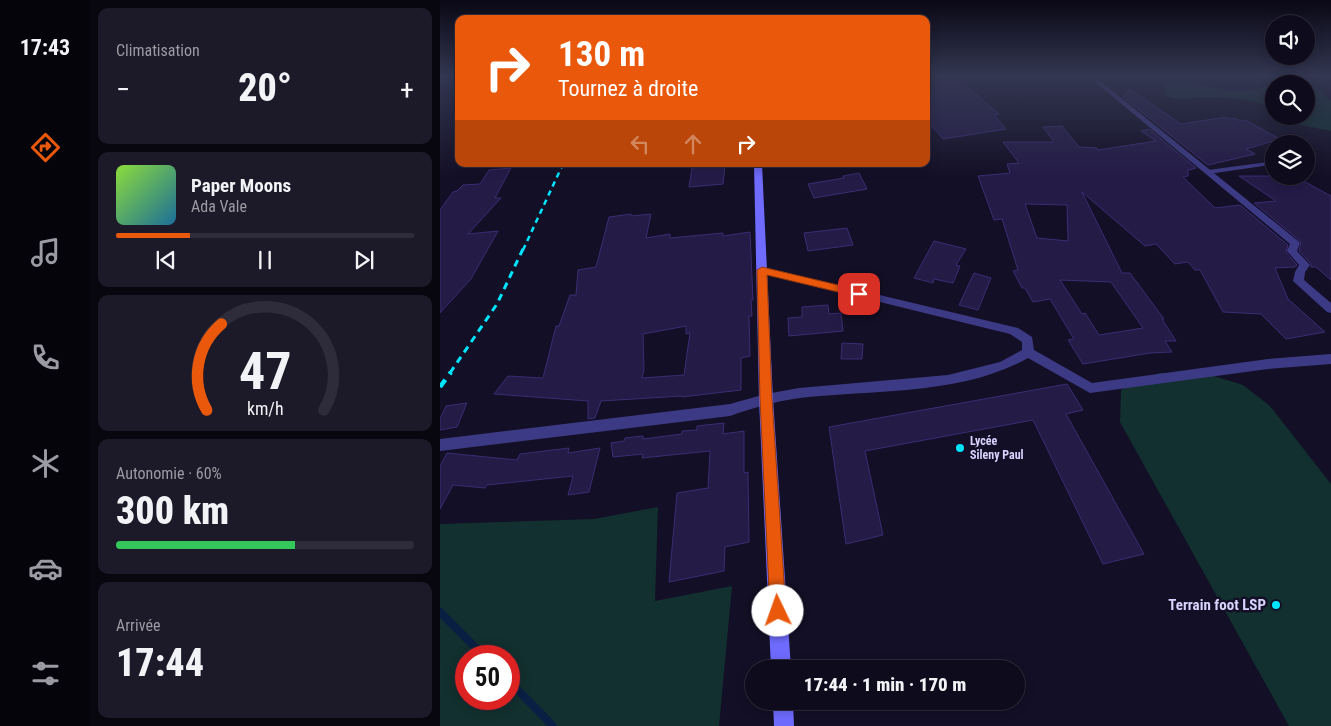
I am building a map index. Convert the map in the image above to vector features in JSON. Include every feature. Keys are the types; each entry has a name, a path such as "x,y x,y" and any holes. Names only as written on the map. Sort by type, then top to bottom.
{"main road":[{"path":"758,167 766,399 780,660"},
{"path":"783,710 784,726"}],"street":[{"path":"1132,110 1295,243 1292,250 1305,264 1300,272 1298,281 1331,309"},
{"path":"762,270 1014,330 1028,340 1028,352"},
{"path":"1028,352 1090,388 1268,364 1331,359"},
{"path":"440,445 730,410 766,399 800,393 948,380 1003,366 1028,352"}],"lane":[{"path":"1208,172 1265,164"}],"green space":[{"path":"1315,110 1331,110 1331,131 1301,125 1315,125"},
{"name":"Terrain foot LSP","path":"1159,373 1204,373 1243,385 1270,406 1331,484 1331,726 1289,726 1120,422 1121,390"},
{"path":"658,507 655,601 732,586 719,726 440,726 440,524 594,519"}],"building":[{"path":"930,110 994,110 999,114 994,115 1006,129 943,139 930,124"},
{"path":"1139,110 1160,110 1181,124 1226,117 1229,119 1235,118 1240,121 1245,120 1273,135 1265,135 1265,143 1246,149 1255,154 1208,165"},
{"path":"1062,126 1079,147 1097,148 1098,150 1156,141 1141,131 1149,129 1196,168 1188,170 1188,176 1183,177 1215,208 1240,205 1288,245 1286,252 1297,265 1295,267 1275,268 1288,299 1325,332 1286,339 1261,314 1223,312 1200,270 1195,270 1188,262 1175,264 1156,244 1145,246 1082,192 1122,273 1130,273 1164,319 1162,319 1176,341 1165,341 1172,352 1150,353 1083,364 1068,340 1074,339 1050,299 1033,302 1025,288 1022,288 1013,271 1018,270 1002,219 994,220 978,176 1010,173 1007,164 1019,163 1003,142 1054,142 1043,127","holes":["1025,204 1067,205 1068,241 1037,238","1060,280 1111,282 1143,328 1099,335 1085,313 1082,314"]},
{"path":"725,167 723,184 689,187 692,168"},
{"path":"511,168 495,198 501,198 468,234 498,231 471,279 440,313 440,210 453,192 463,185 480,184 489,170"},
{"path":"859,173 867,189 814,198 808,184 844,178 843,176"},
{"path":"1239,176 1265,176 1265,185 1311,185 1331,196 1331,280 1316,267 1311,267 1311,264 1299,251 1301,242 1254,203 1276,201"},
{"path":"651,214 646,238 670,234 670,238 723,233 723,236 750,232 753,300 751,300 752,316 749,316 750,356 741,358 741,390 682,397 601,401 595,418 588,419 588,401 494,394 508,376 543,378 556,326 559,326 570,295 576,295 578,270 596,267 609,217","holes":["686,326 686,334 690,333 684,375 642,378 644,370 643,334"]},
{"path":"847,228 853,245 808,251 804,233"},
{"path":"934,241 966,249 956,265 960,266 953,283 934,279 933,283 914,278"},
{"path":"974,273 991,278 978,310 959,305"},
{"path":"828,305 829,314 841,313 843,331 789,336 788,318 802,317 802,307"},
{"path":"842,343 863,344 862,359 841,359"},
{"path":"1067,384 1083,410 1066,414 1144,554 1103,564 1033,420 865,451 883,535 846,544 829,427"},
{"path":"467,403 457,427 440,430 440,419 446,406"},
{"path":"724,423 723,434 744,431 744,473 748,472 749,542 725,547 724,571 669,582 677,493 708,488 710,451 642,458 643,454 613,457 611,443 624,441 625,438 643,436 643,439 682,434 682,431 697,430 697,426"},
{"path":"569,448 568,453 600,448 589,492 568,495 573,476 487,485 485,488 453,485 440,509 440,466 447,453 517,460 520,454"}],"waterway":[{"path":"440,612 473,645"},
{"path":"520,692 553,726"}],"railway":[{"path":"523,250 562,167"},
{"path":"450,373 497,304 523,249"},
{"path":"440,387 451,372"}],"place":[{"name":"Lycée Sileny Paul","path":"960,448"},
{"name":"Terrain foot LSP","path":"1276,605"}],"route":[{"path":"778,611 766,399 762,270 859,294"}]}
